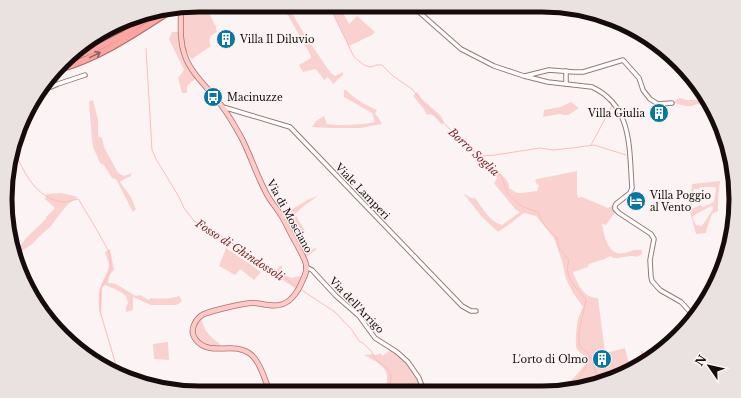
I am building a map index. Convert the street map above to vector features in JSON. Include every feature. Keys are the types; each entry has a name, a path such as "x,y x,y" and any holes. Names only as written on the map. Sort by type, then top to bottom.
{"highway":[{"path":"68,66 76,64 125,39 160,16"},
{"path":"79,55 123,35 145,20"}],"main road":[{"name":"Via di Mosciano","path":"181,13 180,35 188,62 198,77 223,107 240,135 268,196 281,216 303,257 306,267 305,276 299,288 293,298 284,304 270,306 253,302 208,313 199,317 194,325 192,333 201,345 211,348 234,348 249,353 257,362 267,386"}],"street":[{"path":"419,12 466,52 494,66 548,82 592,87 612,101 623,119 628,136 632,188 630,193 616,204 615,209 619,214 651,234 654,239 650,260 652,281 660,290 681,302 690,312"},
{"path":"524,76 549,70 583,72 623,60 639,78 643,90 650,99 658,104 672,103"},
{"path":"566,71 566,84"},
{"path":"49,88 85,75"},
{"name":"Viale Lamperi","path":"223,107 290,127 462,306 472,311 476,311"},
{"name":"Via dell'Arrigo","path":"306,267 312,270 336,296 359,316 375,338 397,352 408,362 419,378 422,386"}],"shaded area":[{"path":"208,12 216,26 217,32 210,36 211,46 192,59 187,52 183,35 183,19 185,15 181,17 181,13"},
{"path":"285,12 291,12 330,72 335,76 343,72 343,75 333,84 328,77 324,80 316,69 303,72 299,65 311,58 311,56"},
{"path":"332,12 343,12 349,24 357,16 375,32 372,35 349,46"},
{"path":"127,26 93,46 105,37"},
{"path":"172,32 178,32 183,57 196,78 187,86 187,93 182,93 178,78 184,70 169,39"},
{"path":"344,90 360,102 377,110 375,114 382,124 360,128 312,127 316,121 324,116 327,124 351,125 375,122 372,113 344,97"},
{"path":"417,92 421,98 441,116 444,122 442,125 434,116 430,114 427,115 413,96"},
{"path":"677,99 700,100 704,105 696,104 687,106 673,103"},
{"path":"93,100 98,120 98,136 102,138 104,147 118,173 124,176 132,173 130,177 120,182 131,197 136,209 133,212 116,179 112,178 104,165 100,163 93,147 89,102"},
{"path":"571,102 579,108 568,115 560,114 543,117 544,110 560,107"},
{"path":"475,155 479,156 505,178 509,184 509,188 517,193 537,191 539,185 535,180 537,179 577,171 578,198 582,197 608,208 616,204 616,211 606,225 602,224 608,244 614,252 624,253 634,250 642,250 642,254 637,257 630,256 613,258 610,256 589,264 588,267 573,272 580,287 585,293 588,296 598,298 605,353 625,348 629,365 614,372 590,380 568,384 580,371 587,360 587,358 580,353 576,347 579,316 583,307 573,293 566,279 562,261 554,238 536,216 524,213 498,232 482,217 463,193 471,198 475,198 490,218 502,225 520,212 516,210 494,183 497,178"},
{"path":"720,181 718,211 712,214 706,233 696,234 690,212 692,184","holes":["702,187 715,187 714,202 703,207 700,205 692,209 692,195 694,189","711,206 713,209 702,226 696,225 693,216"]},
{"path":"61,193 78,197 67,205 50,227 31,245 20,252 18,247 55,208 45,199 47,194"},
{"path":"318,196 295,214 305,231 297,236 304,249 311,251 314,248 317,249 304,259 281,216 309,199"},
{"path":"226,248 261,272 254,280 240,269 235,275 219,266"},
{"path":"110,249 114,270 109,276 109,284 116,284 136,296 140,295 149,300 151,298 172,298 179,296 182,300 180,303 176,305 151,305 133,297 133,310 126,312 128,303 126,296 105,285 102,287 101,318 99,305 100,287 109,267 105,252"},
{"path":"260,262 275,272 280,266 282,266 282,273 291,278 300,276 303,279 298,290 258,264"},
{"path":"200,317 206,331 219,343 222,348 211,348 197,341 193,330"},
{"path":"168,342 169,360 154,359 153,344"},
{"path":"391,348 408,362 419,378 422,386 387,386 387,376 384,369 378,363 364,355 376,355 381,353 382,356"},
{"path":"641,351 643,351 644,355 641,358"}],"waterway":[{"name":"Borro Soglia","path":"332,12 354,57 364,65 370,67 382,65 393,76 412,89 423,103 459,138 501,175 508,194 521,206 538,212 545,226 557,238 559,248 569,260 569,277 586,299 579,341 580,347 586,351 592,359 597,378"},
{"name":"Fosso di Ghindossoli","path":"146,48 152,150 184,208 194,221 218,234 297,287"},
{"path":"591,145 612,106"},
{"path":"480,156 540,148 553,150 594,145 626,155"},
{"path":"17,157 33,185 43,194 56,201 63,202 79,200 109,252 111,267 101,288 100,311 117,367"},
{"name":"Fosso di Ghindossoli","path":"300,289 335,312 352,330 359,341 372,352 375,359 388,369 391,376 390,386"},
{"path":"573,383 580,376 590,356"}],"place":[{"name":"Villa Il Diluvio","path":"226,39"},
{"name":"Macinuzze","path":"213,97"},
{"name":"Villa Giulia","path":"659,113"},
{"name":"Villa Poggio al Vento","path":"636,201"},
{"name":"L'orto di Olmo","path":"602,359"}]}
